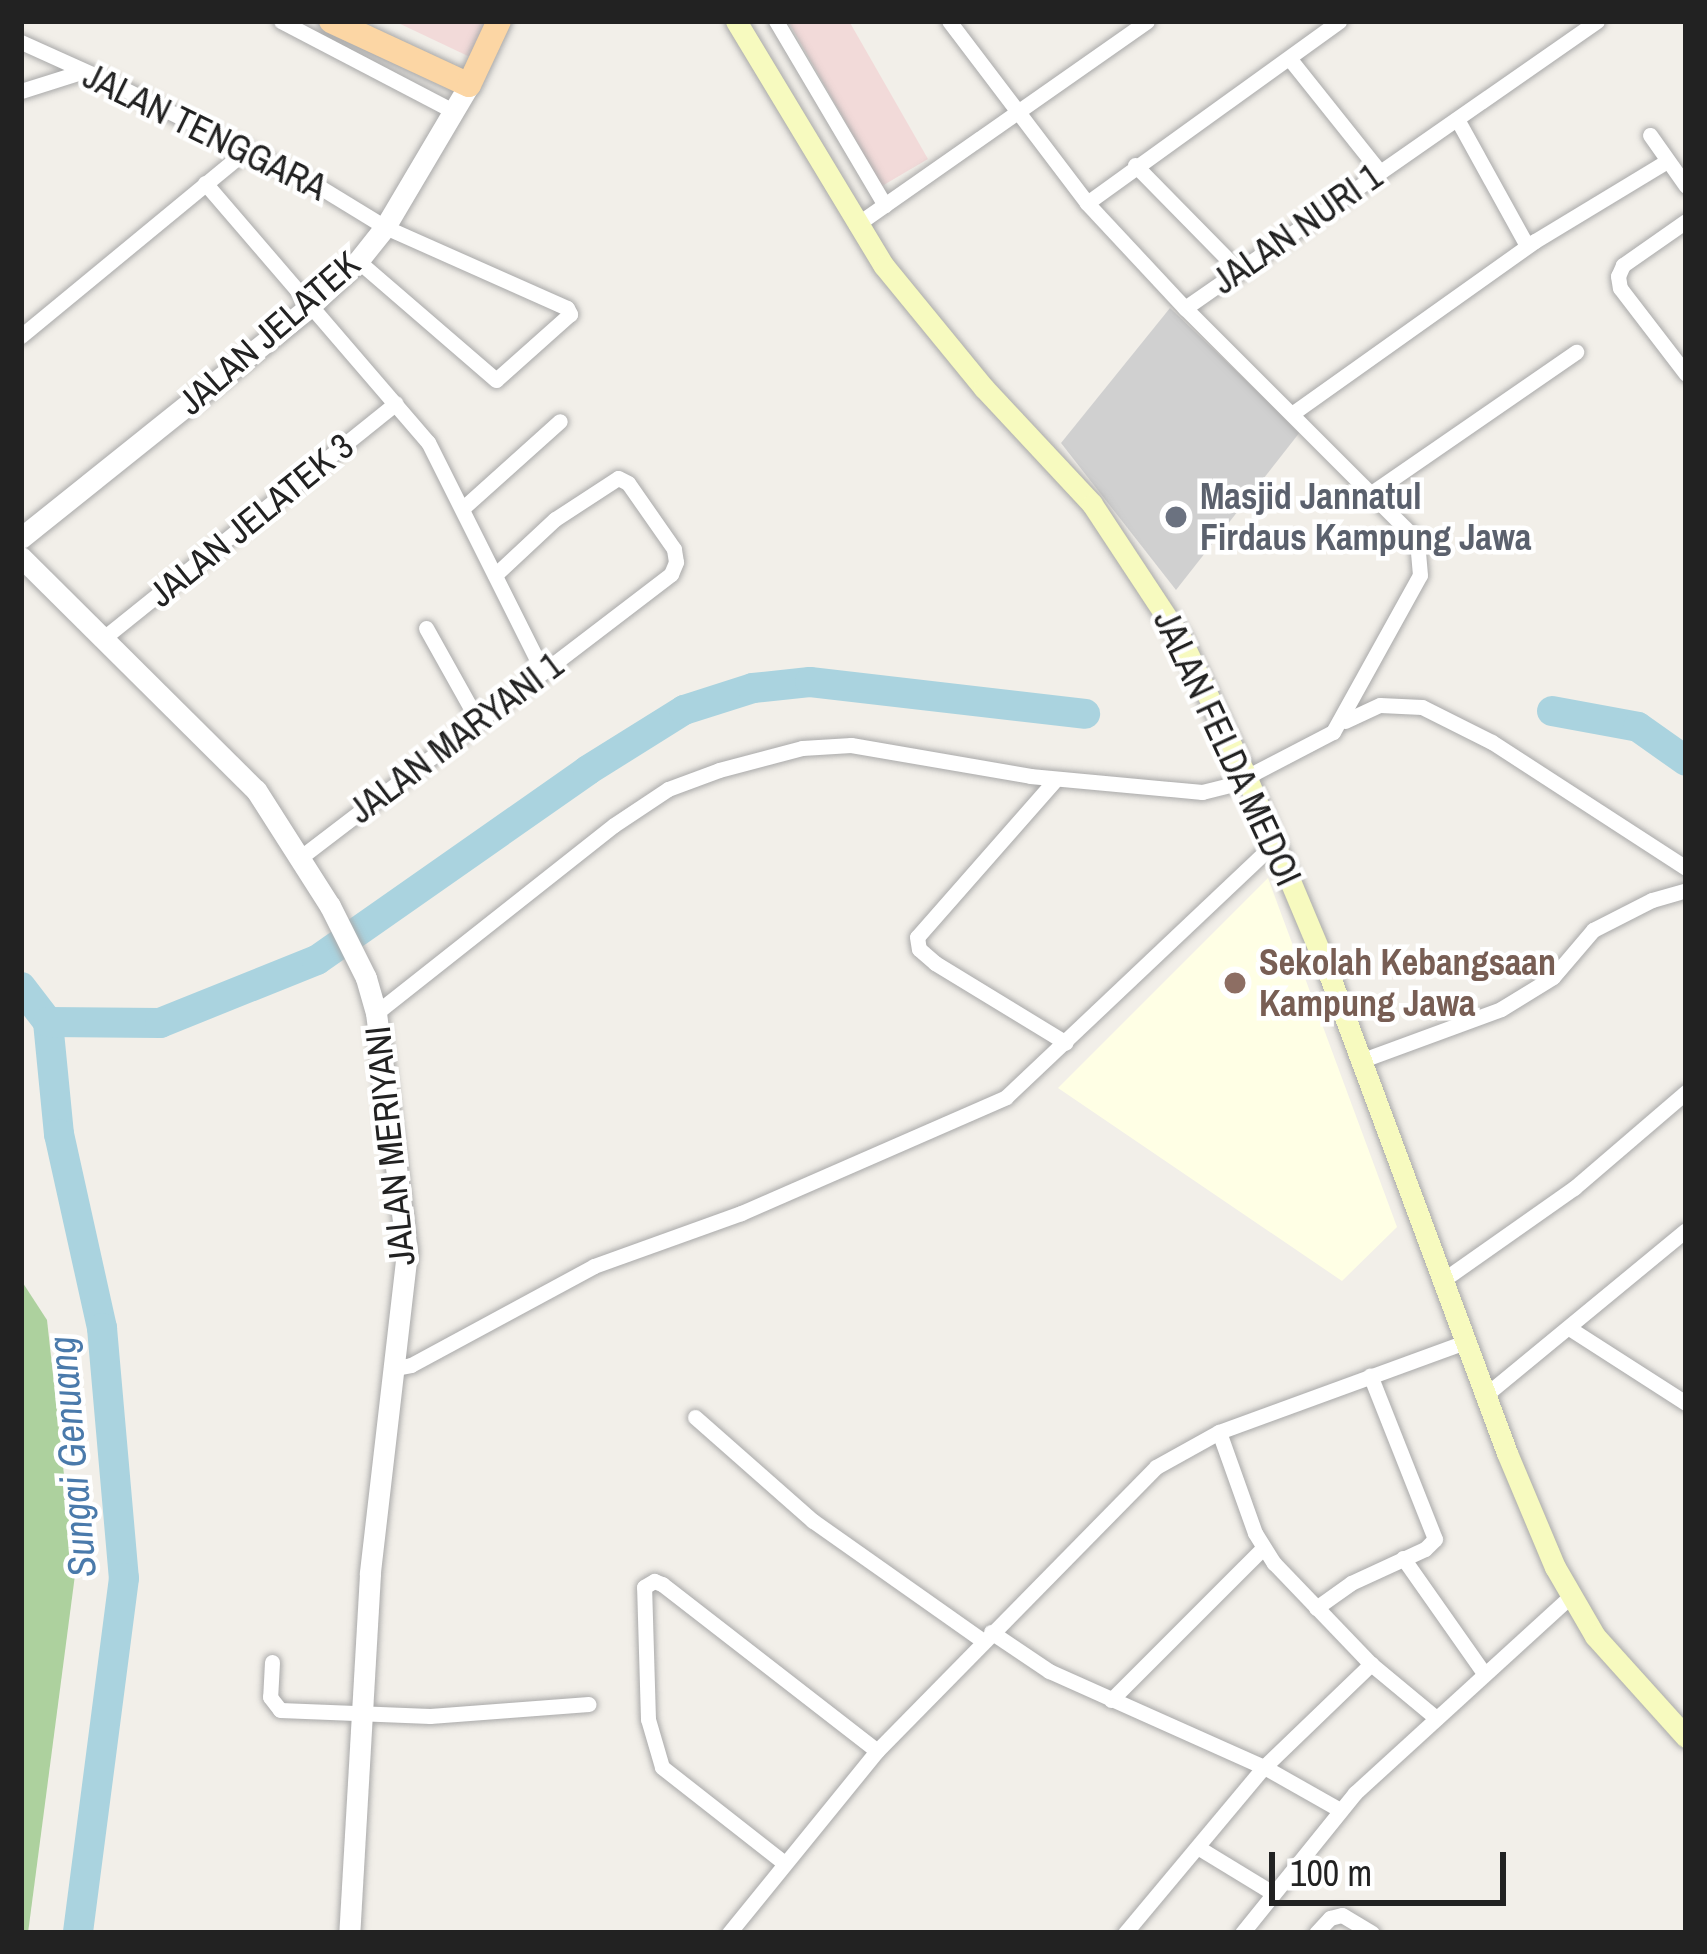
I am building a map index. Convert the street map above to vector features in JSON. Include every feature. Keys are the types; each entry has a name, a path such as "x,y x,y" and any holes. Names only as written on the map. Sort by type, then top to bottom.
{"main road":[{"path":"331,21 379,56 472,79"},
{"path":"368,21 472,79"},
{"path":"472,79 499,21"},
{"name":"JALAN FELDA MEDOI","path":"736,21 856,225 920,313 1118,538 1180,639 1275,843 1515,1474 1570,1597 1634,1685 1686,1737"}],"street":[{"path":"281,21 379,56 453,111"},
{"path":"776,21 885,205"},
{"name":"JALAN NURI 1","path":"949,21 1087,203 1185,308 1597,21"},
{"path":"856,225 1147,21"},
{"path":"1087,203 1340,21"},
{"name":"JALAN TENGGARA","path":"21,42 247,150 386,227 567,308 568,321 496,380 358,261"},
{"path":"1289,58 1381,172"},
{"path":"21,91 83,71"},
{"name":"JALAN JELATEK","path":"21,538 309,308 358,261 386,227 472,79"},
{"path":"1457,118 1531,243"},
{"path":"1650,135 1686,186"},
{"path":"21,336 247,150"},
{"path":"1293,413 1531,243 1667,161"},
{"path":"1135,165 1240,272"},
{"path":"205,183 396,403 440,462 543,672"},
{"path":"1686,221 1623,265 1618,276 1620,288 1686,374"},
{"path":"1185,308 1417,540 1420,575 1343,723"},
{"path":"1373,492 1576,352"},
{"name":"JALAN JELATEK 3","path":"105,637 396,403"},
{"path":"463,508 560,421"},
{"name":"JALAN MARYANI 1","path":"301,857 671,574 676,562 674,549 628,483 618,478 556,519 495,575"},
{"name":"JALAN MERIYANI","path":"21,557 241,773 330,905 366,978 376,1013 407,1252 377,1500 349,1933"},
{"path":"426,628 478,721"},
{"path":"376,1013 614,825 668,790 719,770 802,748 851,745 1056,779 1202,792 1223,789 1314,746 1343,723 1380,705 1422,707 1492,742 1686,868"},
{"path":"1056,779 917,937 919,949 935,963 1066,1043"},
{"path":"396,1368 411,1365 594,1266 741,1213 995,1102 1024,1084 1275,843"},
{"path":"1360,1060 1501,1009 1553,977 1593,930 1652,900 1686,890"},
{"path":"1443,1280 1574,1188 1686,1092"},
{"path":"1488,1393 1686,1230"},
{"path":"1569,1328 1686,1403"},
{"path":"729,1933 877,1751 1156,1467 1219,1432 1467,1341"},
{"path":"1316,1608 1351,1583 1431,1544 1434,1531 1370,1375"},
{"path":"695,1417 813,1521 987,1636 1049,1671 1264,1768 1340,1810"},
{"path":"1219,1432 1263,1548 1371,1664 1436,1718"},
{"path":"1111,1700 1263,1548"},
{"path":"1402,1558 1483,1672"},
{"path":"783,1862 662,1767 648,1719 644,1587 662,1584 877,1751"},
{"path":"1242,1933 1340,1810 1483,1672 1570,1597"},
{"path":"272,1662 270,1697 276,1709 430,1717 589,1704"},
{"path":"1125,1933 1163,1881 1199,1848 1264,1768 1371,1664"},
{"path":"1199,1848 1271,1892"},
{"path":"1316,1933 1342,1915 1372,1933"}],"shaded area":[{"path":"394,21 486,21 470,57"},
{"path":"788,21 849,21 928,159 882,186"},
{"name":"Masjid Jannatul Firdaus Kampung Jawa","path":"1170,308 1300,432 1176,590 1061,443"},
{"name":"Sekolah Kebangsaan Kampung Jawa","path":"1268,878 1397,1227 1342,1281 1058,1088"}],"green space":[{"path":"21,1280 47,1320 75,1575 28,1933 21,1933"}],"waterway":[{"path":"48,1022 160,1023 317,960 588,770 684,710 753,688 810,682 1085,714"},
{"path":"1552,711 1638,727 1686,761"},
{"name":"Sungai Genuang","path":"21,987 48,1022 59,1134 102,1328 124,1578 78,1933"}],"place":[{"name":"Masjid Jannatul Firdaus Kampung Jawa","path":"1176,517"},
{"name":"Sekolah Kebangsaan Kampung Jawa","path":"1235,983"}]}
